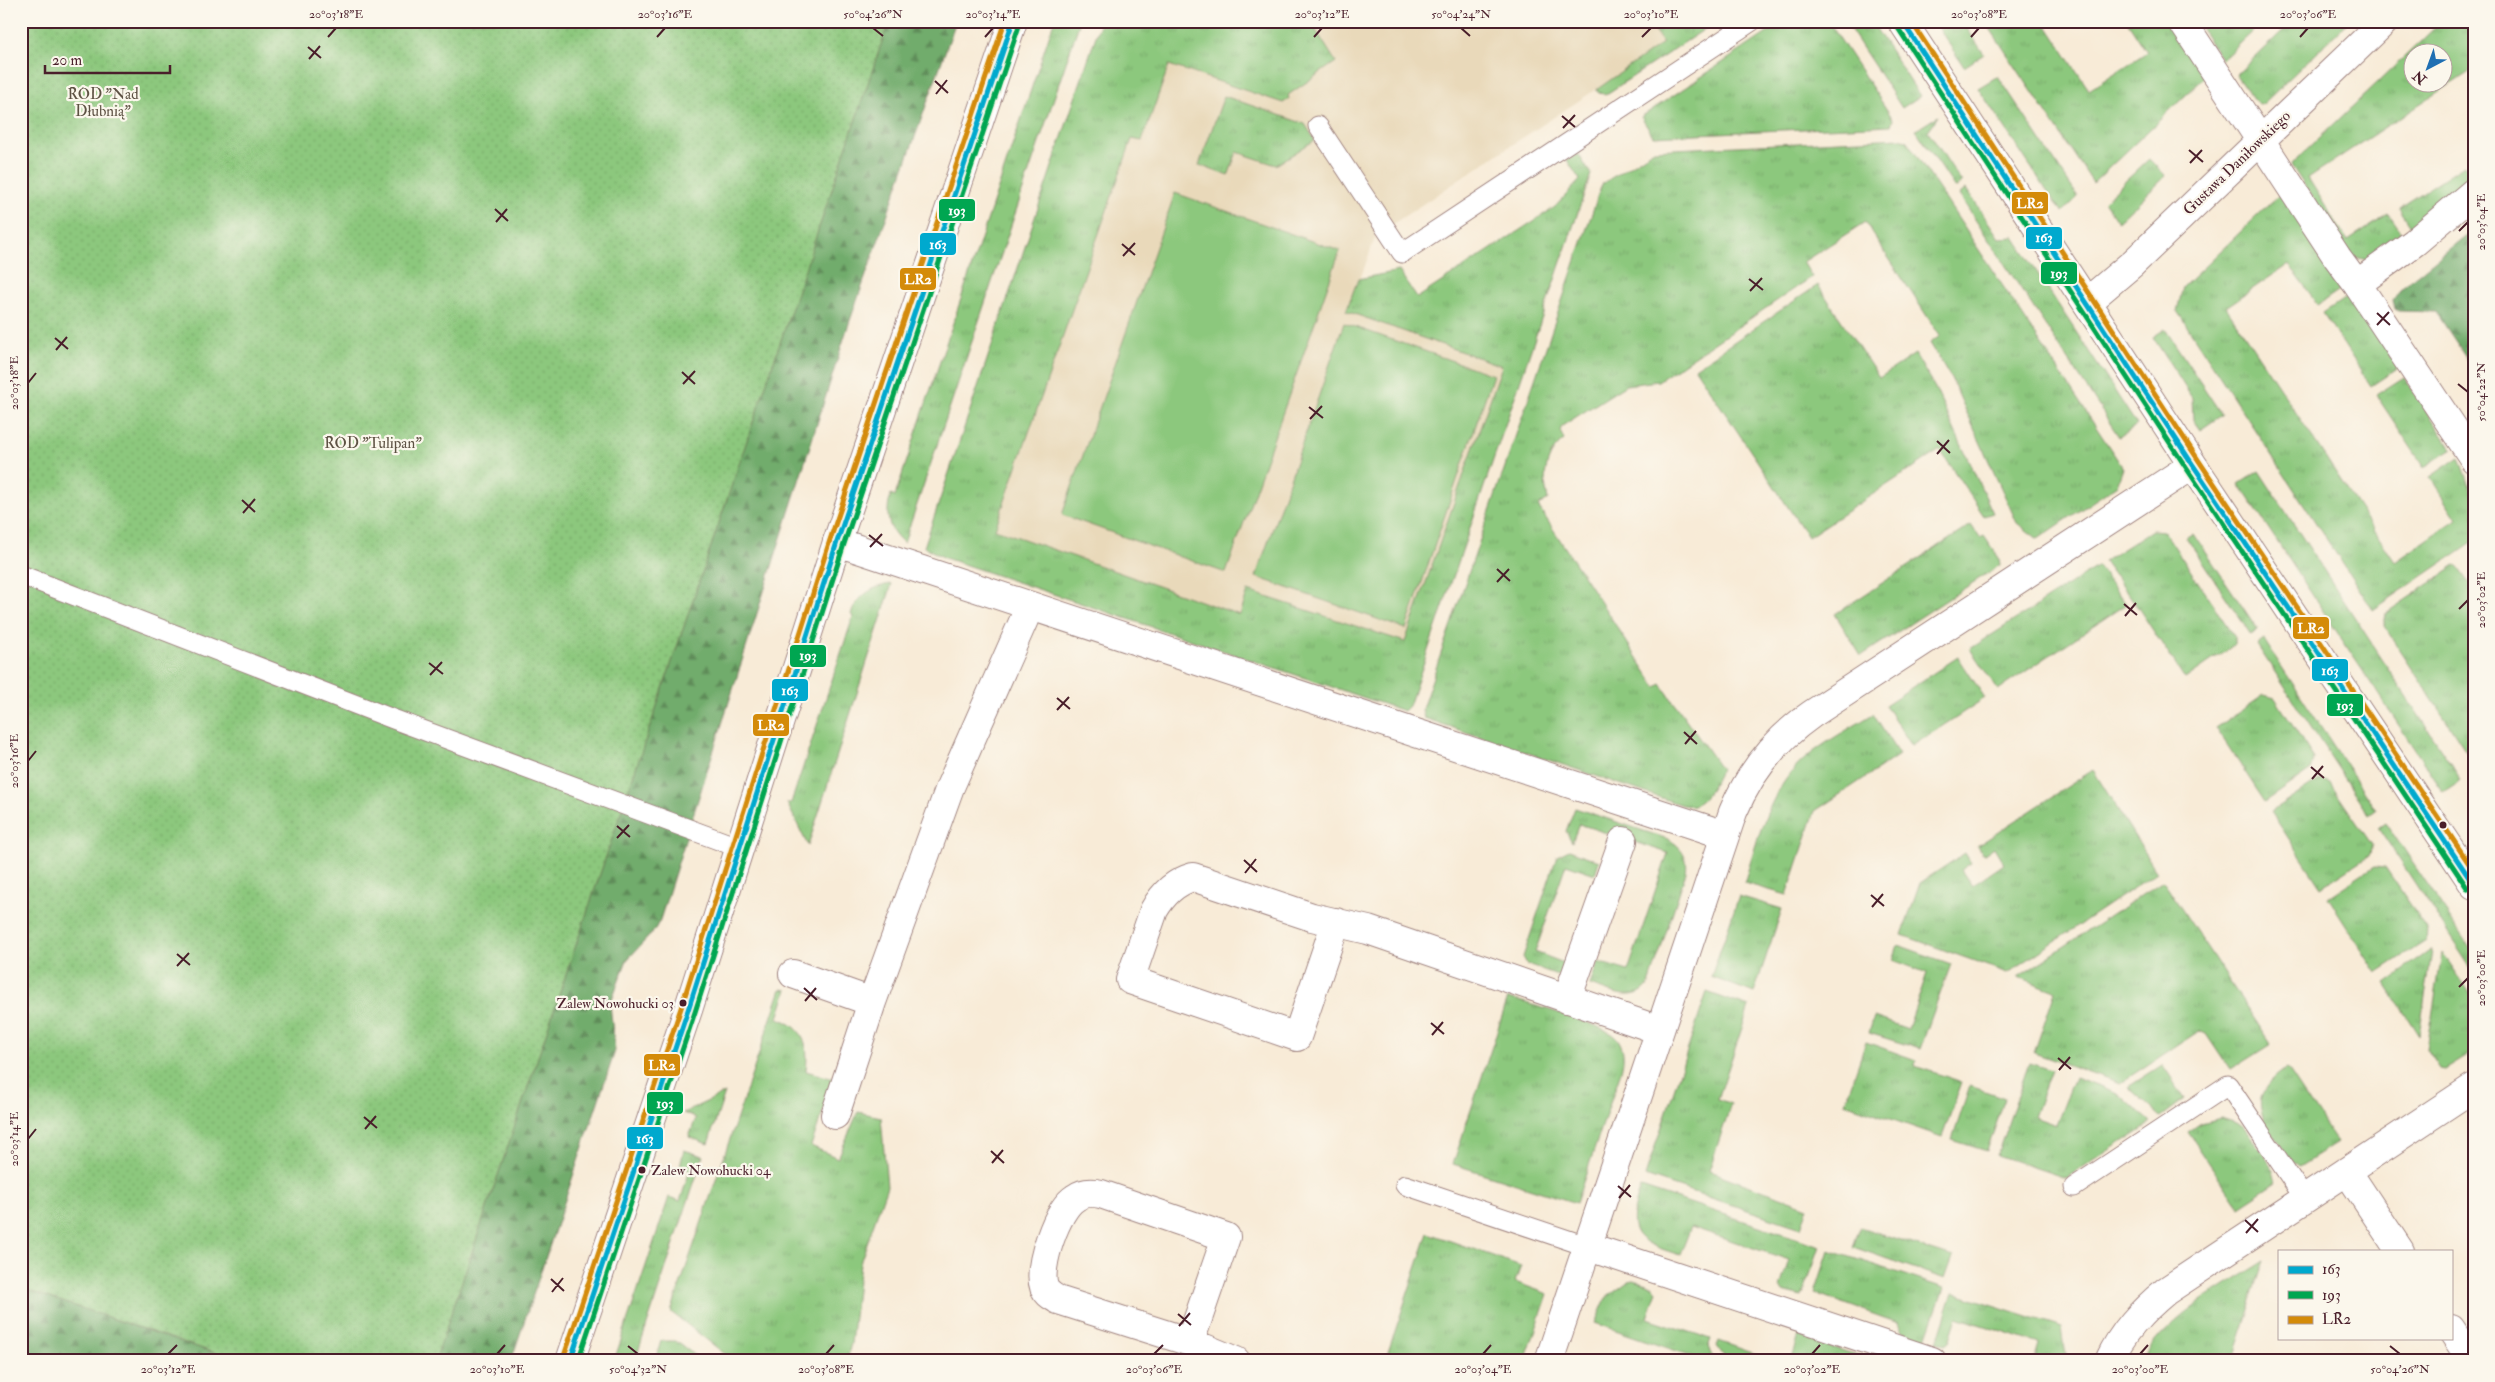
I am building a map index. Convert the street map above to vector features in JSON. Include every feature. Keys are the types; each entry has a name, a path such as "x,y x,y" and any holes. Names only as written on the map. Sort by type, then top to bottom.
{"street":[{"path":"570,1361 688,1010 837,542 1013,21"},
{"path":"1902,21 2088,302 2193,465 2474,885"},
{"path":"2182,21 2337,258 2358,284 2471,447"},
{"name":"Gustawa Daniłowskiego","path":"2088,302 2133,263 2385,21"},
{"path":"2358,284 2415,242 2474,192"},
{"path":"1549,1361 1732,812 1749,779 1763,758 1795,726 2193,465"},
{"path":"837,542 1725,835"},
{"path":"835,1115 872,1002 950,787 1030,606"},
{"path":"1567,999 1623,840"},
{"path":"1336,922 1297,1037 1130,980 1154,910 1168,891 1183,880 1193,877 1312,917 1336,922 1368,930 1658,1030"},
{"path":"794,974 872,1002"},
{"path":"2109,1361 2126,1332 2153,1301 2180,1281 2474,1087"},
{"path":"2347,1171 2399,1250"},
{"path":"1190,1342 1226,1238 1101,1194 1086,1193 1074,1198 1060,1213 1043,1264 1042,1277 1047,1293 1058,1300 1190,1342 1236,1361"},
{"path":"1586,1246 1932,1361"},
{"path":"2452,1331 2472,1361"}],"lane":[{"path":"1318,126 1402,253 1752,21"},
{"path":"21,575 393,719 740,848"},
{"path":"2074,1188 2228,1085 2305,1199"},
{"path":"1406,1185 1586,1246"}],"shaded area":[{"path":"1125,21 1699,21 1376,235 1353,299 1516,355 1406,676 959,528"}],"green space":[{"name":"ROD \"Tulipan\"","path":"21,21 889,21 435,1361 239,1361 21,1288"},
{"path":"889,21 956,21 847,329 660,920 654,931 627,960 610,1004 615,1051 511,1361 435,1361"},
{"path":"1054,21 1080,21 904,543 898,538 889,521 888,509 891,494 895,496"},
{"path":"1101,21 1310,21 1336,62 1288,95 1289,99 1283,103 1169,65 1142,141 1132,139 995,529 1240,615 1248,591 1405,642 1502,366 1346,311 1358,279 1399,271 1417,298 1555,207 1580,180 1567,160 1578,154 1591,174 1409,706 1404,711 945,558 924,547"},
{"path":"1645,21 1717,21 1605,95 1596,90 1663,43 1649,23"},
{"path":"1785,21 1828,21 1893,119 1891,125 1653,136 1641,117"},
{"path":"1845,21 1871,21 1920,96 1902,108"},
{"path":"1934,21 1962,21 1984,54 1964,67"},
{"path":"1985,21 2044,21 2089,90 2147,52 2127,21 2169,21 2205,77 2093,183"},
{"path":"2196,21 2263,21 2222,60"},
{"path":"2293,21 2349,21 2263,104 2258,105 2236,75"},
{"path":"2442,21 2474,21 2474,73 2471,70 2452,83 2452,42 2420,42"},
{"path":"2402,59 2402,92 2438,92 2308,178 2348,241 2389,214 2406,239 2371,261 2351,256 2291,165"},
{"path":"1998,76 2078,197 2063,212 2055,203 1978,88"},
{"path":"1224,96 1305,124 1315,140 1276,165 1237,152 1228,176 1199,165"},
{"path":"1938,116 1928,131 1962,183 1955,188 1916,130"},
{"path":"1901,138 1907,141 2123,468 2117,485 2038,539 2017,523 1951,378 1930,343 1940,336 1865,222 1803,262 1812,277 1658,381 1626,385 1562,426 1560,431 1564,440 1553,452 1547,466 1545,482 1548,499 1538,506 1656,687 1661,684 1721,769 1707,795 1697,804 1690,806 1682,805 1424,718 1422,709 1602,184 1654,150"},
{"path":"2149,159 2166,176 2118,222 2104,201"},
{"path":"2464,165 2474,179 2415,232 2399,208"},
{"path":"1966,189 1999,238 2014,237 2137,425 2119,437 1959,195"},
{"path":"1175,193 1340,251 1226,573 1062,515"},
{"path":"2280,194 2345,286 2318,305 2289,264 2226,307 2395,562 2457,519 2430,477 2459,457 2474,501 2474,541 2373,610 2177,311 2183,287"},
{"path":"2474,229 2474,369 2436,312 2398,311 2395,309 2393,300 2402,287"},
{"path":"1818,285 1879,378 1915,354 1935,388 1993,513 1984,516 1940,450 1808,537 1695,368"},
{"path":"2350,295 2398,368 2371,386 2323,313"},
{"path":"1344,323 1493,375 1406,629 1256,577"},
{"path":"2165,329 2222,415 2200,430 2193,420 2192,398 2153,337"},
{"path":"2404,377 2452,449 2424,467 2376,395"},
{"path":"2259,471 2461,780 2443,792 2239,484"},
{"path":"1971,525 1980,538 1984,536 1999,558 2000,565 1861,656 1835,614"},
{"path":"2152,530 2164,531 2234,636 2234,645 2185,679 2133,600 2104,561"},
{"path":"2193,533 2258,630 2251,635 2186,537"},
{"path":"2457,565 2472,586 2469,589 2474,595 2474,763 2384,626 2386,613"},
{"path":"2098,566 2126,604 1998,690 1970,649"},
{"path":"892,584 808,846 787,803 791,803 853,617 851,614 854,607 862,597 873,589"},
{"path":"2264,640 2376,810 2369,815 2257,645"},
{"path":"1958,657 1985,698 1912,746 1885,705"},
{"path":"2264,695 2275,698 2314,759 2311,770 2265,802 2216,728"},
{"path":"1873,714 1899,755 1815,811 1787,895 1744,883 1768,812 1781,786 1790,774 1818,748"},
{"path":"2093,770 2157,872 2008,973 1902,935 1920,883 1965,853 1971,863 1961,870 1972,886 2004,864 1994,847 1983,855 1977,846"},
{"path":"2319,780 2329,782 2372,845 2370,855 2321,887 2271,812"},
{"path":"1575,808 1668,839 1677,845 1685,857 1686,872 1649,984 1637,994 1621,995 1590,985 1598,962 1628,971 1668,853 1579,824 1572,842 1566,831"},
{"path":"2385,822 2474,954 2474,973 2378,827"},
{"path":"1569,850 1599,861 1595,874 1566,864 1535,952 1564,963 1560,976 1527,964 1523,957 1557,856"},
{"path":"2375,866 2385,867 2427,929 2426,941 2377,973 2328,897"},
{"path":"2163,881 2271,1044 2230,1070 2206,1034 2199,1031 2120,1083 2034,1053 2055,991 2018,977"},
{"path":"1739,896 1782,909 1754,993 1711,977"},
{"path":"1898,945 1951,964 1920,1049 1869,1033 1874,1017 1908,1029 1927,973 1893,960"},
{"path":"2432,950 2419,1036 2385,983"},
{"path":"2442,952 2474,999 2474,1052 2445,1070 2440,1069 2427,1049"},
{"path":"781,989 787,990 778,1018 800,1032 806,1045 806,1071 834,1079 811,1146 838,1158 858,1112 881,1117 887,1186 860,1263 851,1344 846,1361 734,1361 671,1312"},
{"path":"1707,992 1749,1007 1718,1099 1731,1104 1709,1171 1808,1207 1801,1228 1645,1176"},
{"path":"1508,998 1567,1015 1599,1027 1617,1038 1623,1050 1621,1071 1576,1203 1453,1164"},
{"path":"1866,1042 1916,1060 1915,1066 1962,1082 1942,1137 1845,1103"},
{"path":"2029,1063 2051,1070 2034,1117 2056,1125 2075,1077 2118,1093 2151,1123 2066,1178 1997,1155"},
{"path":"2162,1065 2185,1099 2161,1117 2128,1087"},
{"path":"2287,1068 2337,1143 2299,1167 2292,1161 2274,1136 2262,1113 2260,1102 2264,1091 2272,1080"},
{"path":"1970,1086 2005,1098 1987,1151 1952,1140"},
{"path":"725,1093 708,1144 689,1137 696,1118 683,1113"},
{"path":"2221,1118 2237,1123 2244,1128 2274,1170 2277,1182 2239,1207 2188,1132 2201,1123"},
{"path":"684,1150 703,1156 635,1361 614,1361 669,1197 680,1201 690,1170 680,1166"},
{"path":"1641,1187 1820,1246 1802,1297 1783,1292 1780,1287 1789,1260 1691,1227 1680,1255 1643,1240 1637,1234 1634,1226 1636,1203"},
{"path":"1860,1227 1953,1257 1945,1279 1853,1247"},
{"path":"1428,1233 1521,1266 1515,1282 1548,1294 1525,1361 1385,1361"},
{"path":"1829,1250 1944,1288 1926,1339 1902,1331 1898,1323 1815,1293"},
{"path":"2265,1261 2232,1361 2142,1361 2153,1345 2181,1317 2214,1293"},
{"path":"1634,1280 1653,1286 1657,1291 1648,1318 1711,1339 1708,1347 1715,1361 1706,1361 1595,1323 1606,1298 1629,1281"},
{"path":"21,1288 239,1361 21,1361"},
{"path":"1953,1292 2062,1327 2067,1361 2034,1361 2039,1344 1957,1317 1949,1342 1945,1345 1937,1342"},
{"path":"1799,1336 1874,1361 1791,1361"},
{"path":"661,1341 676,1341 702,1361 655,1361"},
{"path":"1719,1341 1775,1361 1727,1361 1717,1346"}],"transit line":[{"name":"LR2","path":"563,1359 681,1008 830,540 1005,21"},
{"name":"163","path":"570,1361 688,1010 837,542 1013,21"},
{"name":"163","path":"1902,21 2193,465 2474,885"},
{"name":"LR2","path":"1911,21 2199,461 2474,871"},
{"name":"193","path":"578,1361 695,1012 844,544 1020,23"},
{"name":"193","path":"1896,25 2187,469 2468,889"}],"place":[{"name":"Zalew Nowohucki 03","path":"683,1003"},
{"name":"Zalew Nowohucki 04","path":"642,1170"}],"park label":[{"name":"ROD \"Nad Dłubnią\"","path":"103,102"}]}
